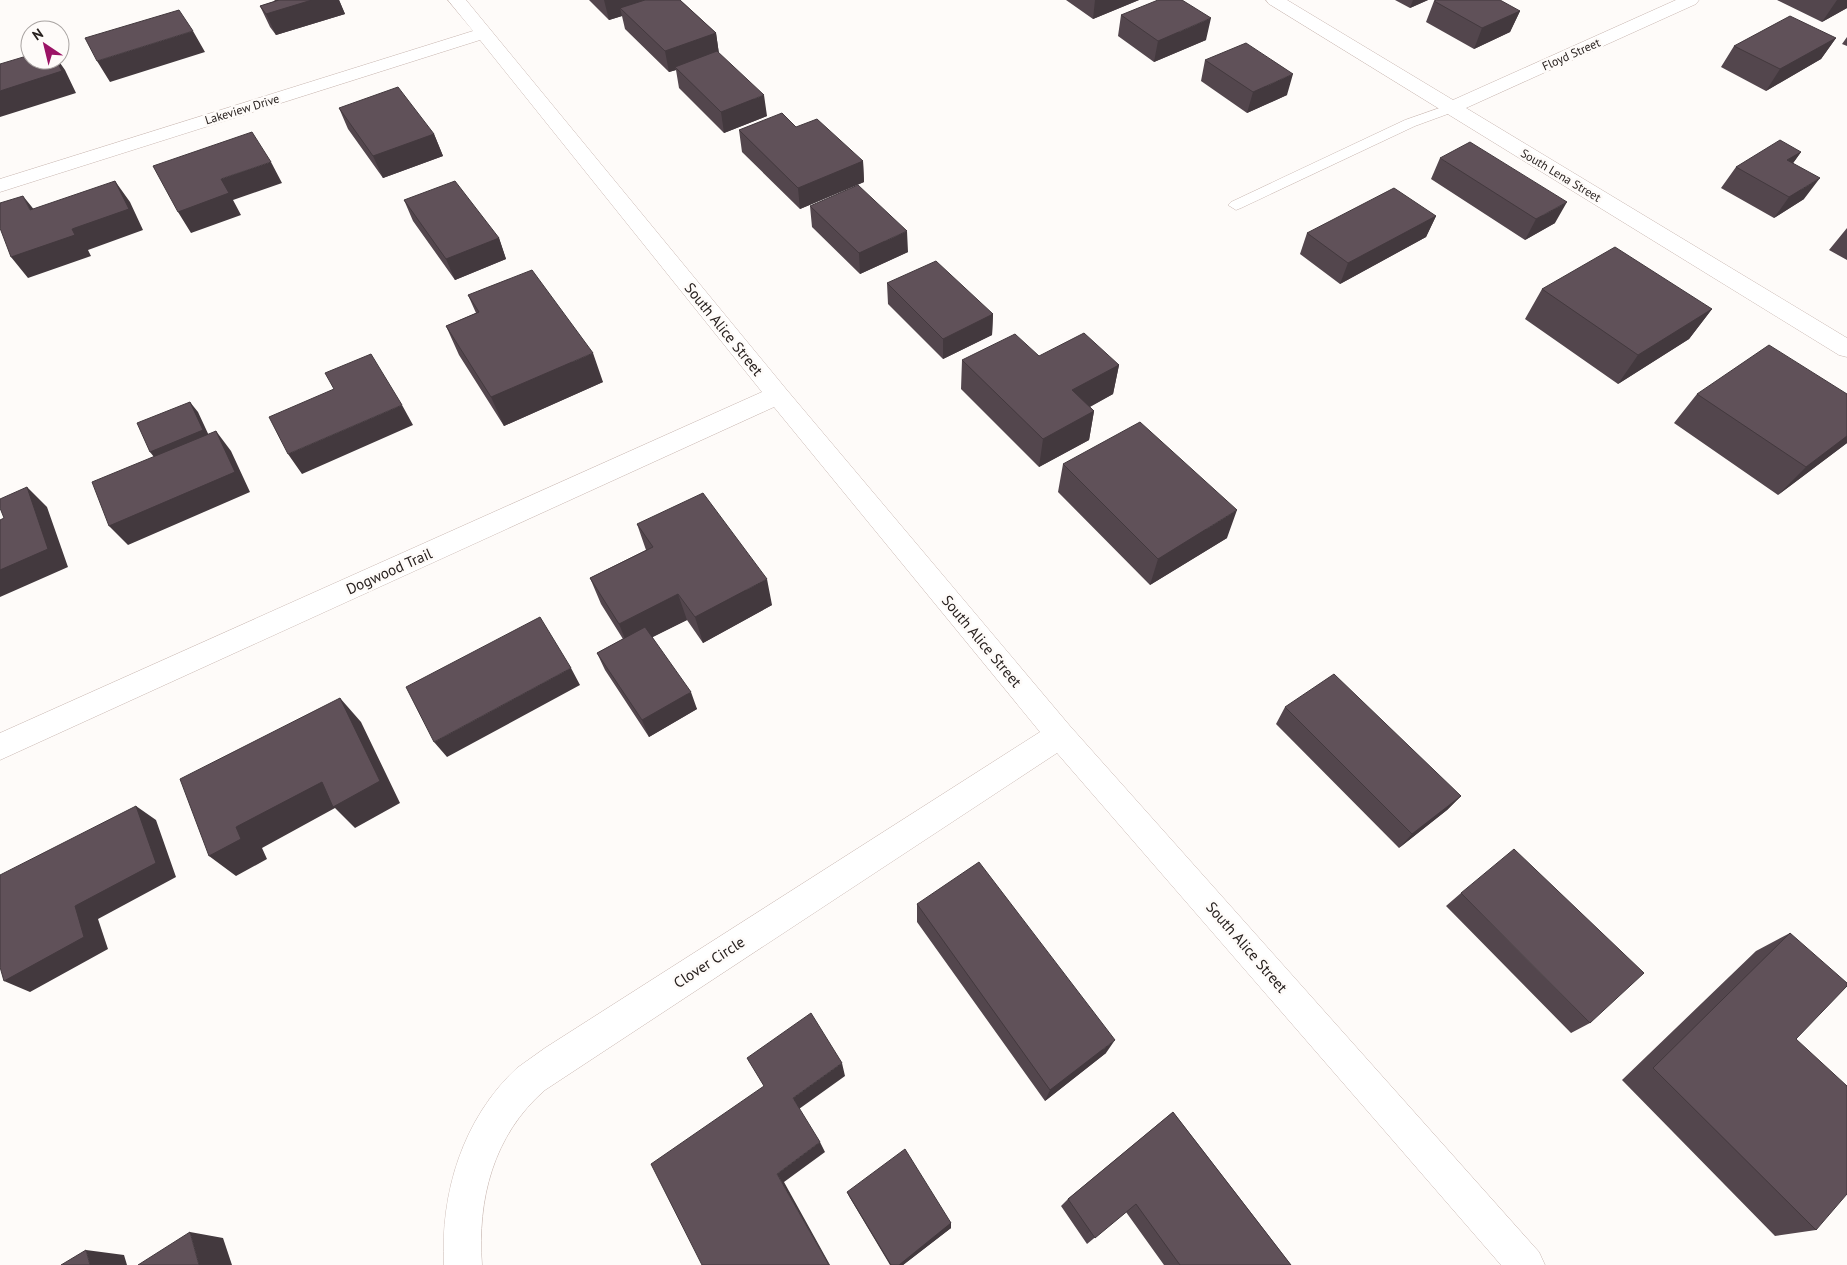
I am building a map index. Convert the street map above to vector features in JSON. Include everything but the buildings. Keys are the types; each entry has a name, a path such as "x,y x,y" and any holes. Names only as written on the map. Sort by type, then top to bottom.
{"street":[{"name":"South Alice Street","path":"457,0 778,395 1060,735 1526,1265"},
{"name":"South Lena Street","path":"1275,0 1847,349"},
{"name":"Floyd Street","path":"1452,108 1690,0"},
{"name":"Lakeview Drive","path":"0,186 484,33"},
{"name":"Dogwood Trail","path":"0,747 778,395"},
{"name":"Clover Circle","path":"463,1265 460,1244 463,1208 472,1173 486,1138 506,1108 529,1081 557,1060 1060,735"}],"lane":[{"path":"1236,206 1410,123 1452,108"}]}
